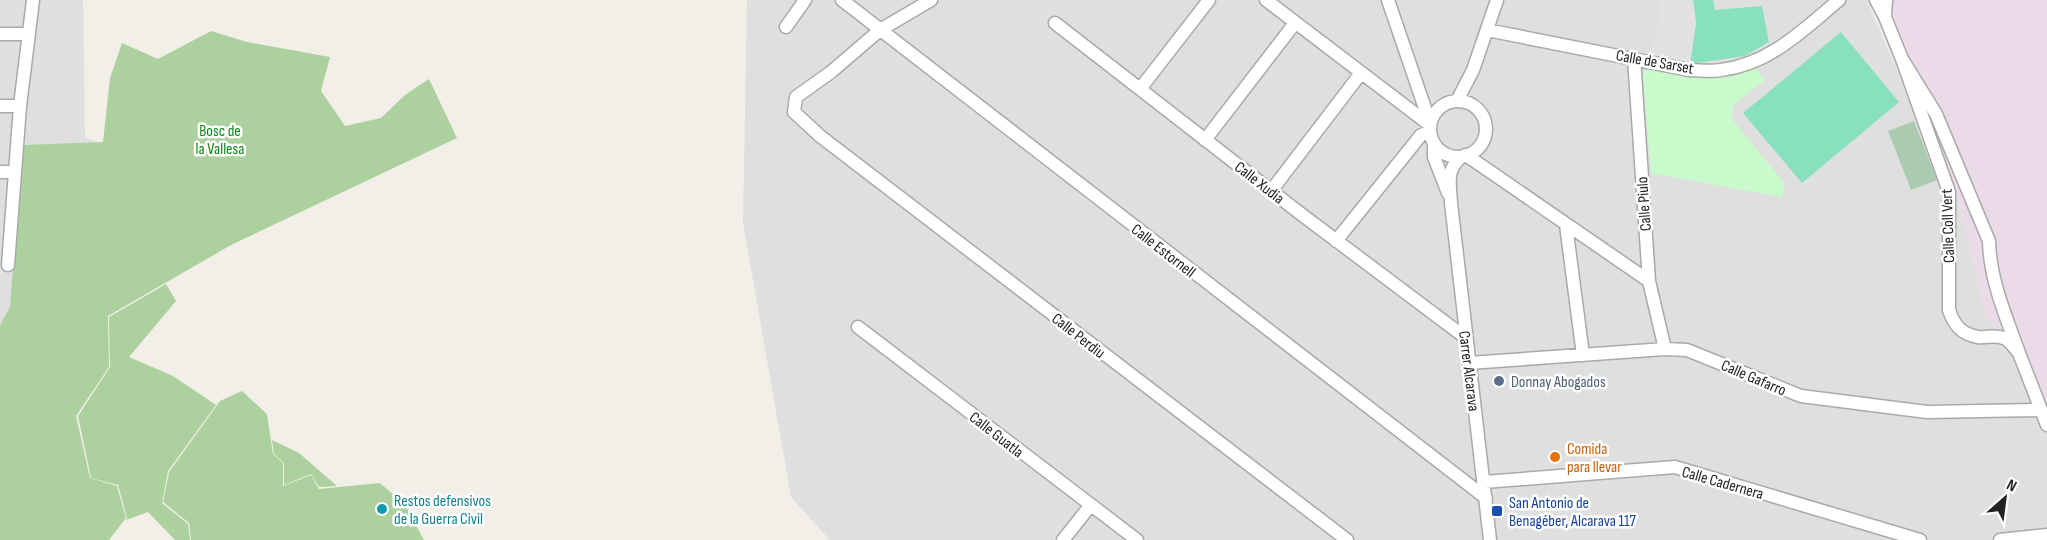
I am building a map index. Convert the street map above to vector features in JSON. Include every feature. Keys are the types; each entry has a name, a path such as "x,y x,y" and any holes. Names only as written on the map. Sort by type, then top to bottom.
{"street":[{"path":"8,264 4,245 33,0"},
{"path":"786,27 805,0"},
{"name":"Calle Estornell","path":"842,0 1486,498"},
{"path":"880,30 932,0"},
{"path":"1140,89 1209,0"},
{"path":"1266,0 1361,73 1431,131 1446,154 1465,156 1649,281"},
{"name":"Carrer Alcarava","path":"1388,0 1421,94 1431,131 1434,157 1451,203"},
{"path":"1463,102 1497,0"},
{"name":"Calle de Sarset","path":"1487,30 1689,70 1721,70 1760,60 1789,42 1839,0"},
{"name":"Calle Coll Vert","path":"1876,0 1902,59 1949,192 1949,310 1953,323 1963,331 1979,337 1995,335 2008,340 2019,353"},
{"name":"Calle Coll Vert","path":"1885,16 1886,0"},
{"name":"Calle Xudia","path":"1055,23 1336,241 1466,338"},
{"path":"1205,140 1295,23"},
{"name":"Calle Perdiu","path":"880,30 831,72 796,97 794,112 812,129 1347,540"},
{"path":"0,34 29,34"},
{"name":"Calle Piulo","path":"1634,58 1649,281 1665,349"},
{"name":"Calle Coll Vert","path":"1902,59 1936,114 1989,241 1995,287 2047,425"},
{"path":"1271,191 1361,73"},
{"path":"1421,94 1441,106"},
{"path":"1431,131 1432,117 1441,106 1463,102 1482,115 1485,133 1477,149 1465,156"},
{"path":"0,106 20,106"},
{"path":"1336,241 1421,135 1431,131"},
{"name":"Carrer Alcarava","path":"1465,156 1454,163 1450,171 1451,203 1490,540"},
{"path":"0,172 14,172"},
{"path":"1566,225 1583,355"},
{"name":"Calle Guatla","path":"858,327 1137,540"},
{"name":"Calle Gafarro","path":"1469,363 1665,349 1688,350 1801,396 1927,412 2041,410"},
{"name":"Calle Cadernera","path":"1484,482 1675,467 1920,540"},
{"path":"1063,540 1090,506"},
{"path":"2000,540 2047,535"}],"shaded area":[{"path":"0,0 83,0 85,137 152,167 232,172 0,323"},
{"path":"747,0 1867,0 1915,113 1930,162 1959,202 1986,315 2038,394 2047,431 2047,540 830,540 791,497 743,223"},
{"path":"1662,0 1693,0 1696,23 1690,64 1651,56"},
{"path":"1867,0 2047,0 2047,431 2038,394 1986,315 1959,203 1924,138 1871,4"}],"green space":[{"path":"1693,0 1713,0 1715,10 1762,6 1769,42 1745,56 1690,64 1696,23"},
{"name":"Bosc de la Vallesa","path":"211,31 247,42 330,57 321,91 345,126 381,118 405,95 429,79 457,138 231,245 108,316 109,367 76,416 90,478 117,486 126,518 109,540 0,540 0,325 10,307 23,145 103,142 110,78 122,43 158,59"},
{"path":"1841,32 1899,102 1802,183 1743,113"},
{"path":"1756,68 1765,80 1733,105 1732,119 1785,184 1782,197 1651,173 1643,76 1645,71 1656,70 1699,77 1724,75"},
{"path":"1914,121 1937,180 1911,190 1888,131"},
{"path":"166,284 176,301 129,357 173,376 216,405 168,471 162,503 188,524 190,540 175,540 148,512 126,520 118,485 91,478 78,416 110,367 109,317"},
{"path":"242,391 267,414 273,454 283,463 283,486 311,475 319,489 380,483 405,505 424,540 191,540 189,523 163,502 169,472 220,401"},
{"path":"272,440 299,453 337,486 319,487 311,474 284,485 284,463 274,454"}],"place":[{"name":"Donnay Abogados","path":"1499,381"},
{"name":"Comida para llevar","path":"1555,457"},
{"name":"Restos defensivos de la Guerra Civil","path":"382,509"},
{"name":"San Antonio de Benagéber, Alcarava 117","path":"1497,511"}]}
